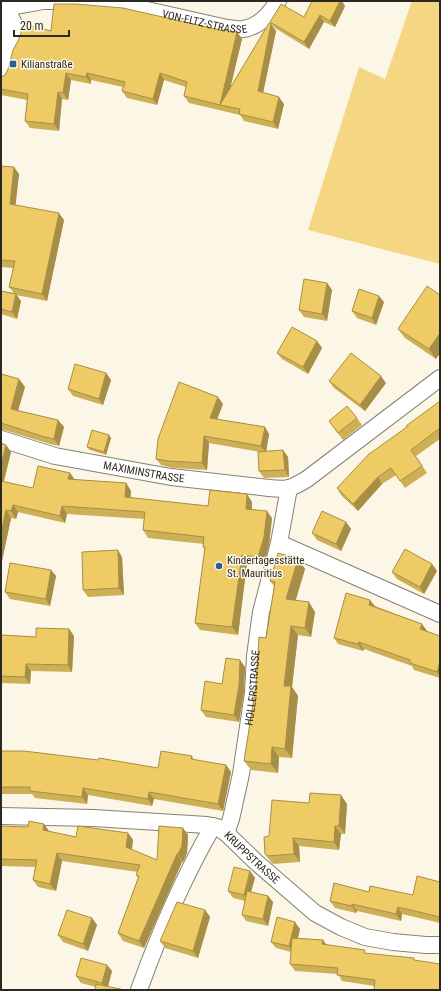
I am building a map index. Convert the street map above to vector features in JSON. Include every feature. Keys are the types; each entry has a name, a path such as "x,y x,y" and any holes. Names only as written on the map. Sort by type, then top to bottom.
{"street":[{"name":"VON-ELTZ-STRASSE","path":"3,13 14,6 43,1 81,1 129,6 227,28 243,29 257,24 269,14 278,1"},
{"path":"1,73 13,32 10,23 3,13"},
{"name":"MAXIMINSTRASSE","path":"1,439 55,456 171,476 268,488 289,488 307,479 440,378"},
{"path":"289,488 279,543 440,614"},
{"name":"HOLLERSTRASSE","path":"139,990 149,962 179,891 200,848 231,819 242,766 253,693 261,612 279,543"},
{"name":"KRUPPSTRASSE","path":"1,816 92,818 207,825 220,829 315,913 341,927 365,937 393,942 440,945"}],"shaded area":[{"path":"412,1 440,1 440,264 308,230 359,67 385,79"}],"building":[{"path":"312,1 340,1 330,21 320,15 304,42 270,22 281,4 304,17"},
{"path":"54,4 76,4 123,8 220,30 237,32 220,105 184,96 187,82 160,73 153,99 122,91 125,82 87,73 86,77 66,73 63,93 58,92 54,124 25,121 28,94 1,89 1,77 5,75 8,69 13,50 24,24 51,31"},
{"path":"269,23 271,24 258,91 279,97 273,122 239,114 240,109 220,105"},
{"path":"1,166 14,167 10,204 59,213 42,294 9,287 15,261 1,260"},
{"path":"304,279 327,283 322,314 299,310"},
{"path":"427,286 440,295 440,333 429,349 398,329"},
{"path":"359,289 379,296 372,318 352,311"},
{"path":"1,291 16,294 12,312 1,309"},
{"path":"292,327 317,341 303,367 277,353"},
{"path":"351,353 381,376 360,405 329,381"},
{"path":"75,364 106,373 99,399 68,389"},
{"path":"1,374 19,379 11,409 58,420 54,439 1,423"},
{"path":"179,382 218,397 210,418 265,427 261,446 204,436 202,463 156,459 158,439"},
{"path":"440,401 440,428 411,450 422,466 400,481 391,468 378,477 353,504 337,488 369,454"},
{"path":"347,406 357,418 338,433 329,421"},
{"path":"92,430 109,435 104,452 87,447"},
{"path":"1,443 6,445 1,465"},
{"path":"283,450 285,470 259,471 258,452"},
{"path":"38,466 70,473 68,479 126,483 125,497 208,506 210,490 247,494 246,509 267,511 264,537 258,557 242,555 232,627 195,623 205,547 203,547 204,537 143,530 145,512 62,506 60,516 13,505 11,511 6,510 1,533 1,481 33,488"},
{"path":"322,511 346,522 336,544 312,533"},
{"path":"405,549 432,564 420,587 392,572"},
{"path":"118,550 119,588 83,590 82,552"},
{"path":"278,553 298,559 286,599 309,602 305,628 291,626 284,686 291,686 285,749 272,747 271,764 244,761 256,685 259,637 266,638 275,582 270,581"},
{"path":"10,563 51,570 46,599 5,592"},
{"path":"346,593 370,600 369,605 422,624 420,629 440,636 440,662 437,672 410,663 410,660 359,642 358,644 334,638"},
{"path":"36,628 69,629 68,665 26,664 25,677 1,676 1,635 36,637"},
{"path":"226,658 240,660 239,685 234,715 201,710 205,681 222,684"},
{"path":"1,751 24,751 98,760 99,758 158,768 161,751 192,756 191,759 226,765 218,804 149,792 148,799 83,788 82,797 30,791 30,787 1,787"},
{"path":"310,793 341,795 339,826 335,826 334,842 293,838 294,854 267,856 265,854 264,837 269,836 272,800 309,803"},
{"path":"29,821 44,824 43,830 76,837 78,826 128,833 126,847 157,860 159,826 183,828 182,846 177,854 139,941 118,933 139,876 136,875 140,865 57,853 50,884 33,880 37,860 1,859 1,826 28,827"},
{"path":"234,867 250,871 244,895 228,891"},
{"path":"417,876 440,882 440,917 398,907 396,914 352,904 352,906 330,901 334,883 369,892 370,886 413,895"},
{"path":"247,891 268,896 263,919 242,915"},
{"path":"177,902 205,910 193,951 160,941"},
{"path":"67,910 92,918 83,944 58,935"},
{"path":"277,917 295,922 289,946 271,942"},
{"path":"292,938 323,940 322,944 365,950 364,953 414,958 414,960 440,964 440,990 374,990 375,980 337,975 338,968 290,964"},
{"path":"81,958 107,965 102,983 76,976"},
{"path":"96,984 125,990 95,990"}],"place":[{"name":"Kilianstraße","path":"13,64"},
{"name":"Kindertagesstätte St. Mauritius","path":"219,566"}]}
